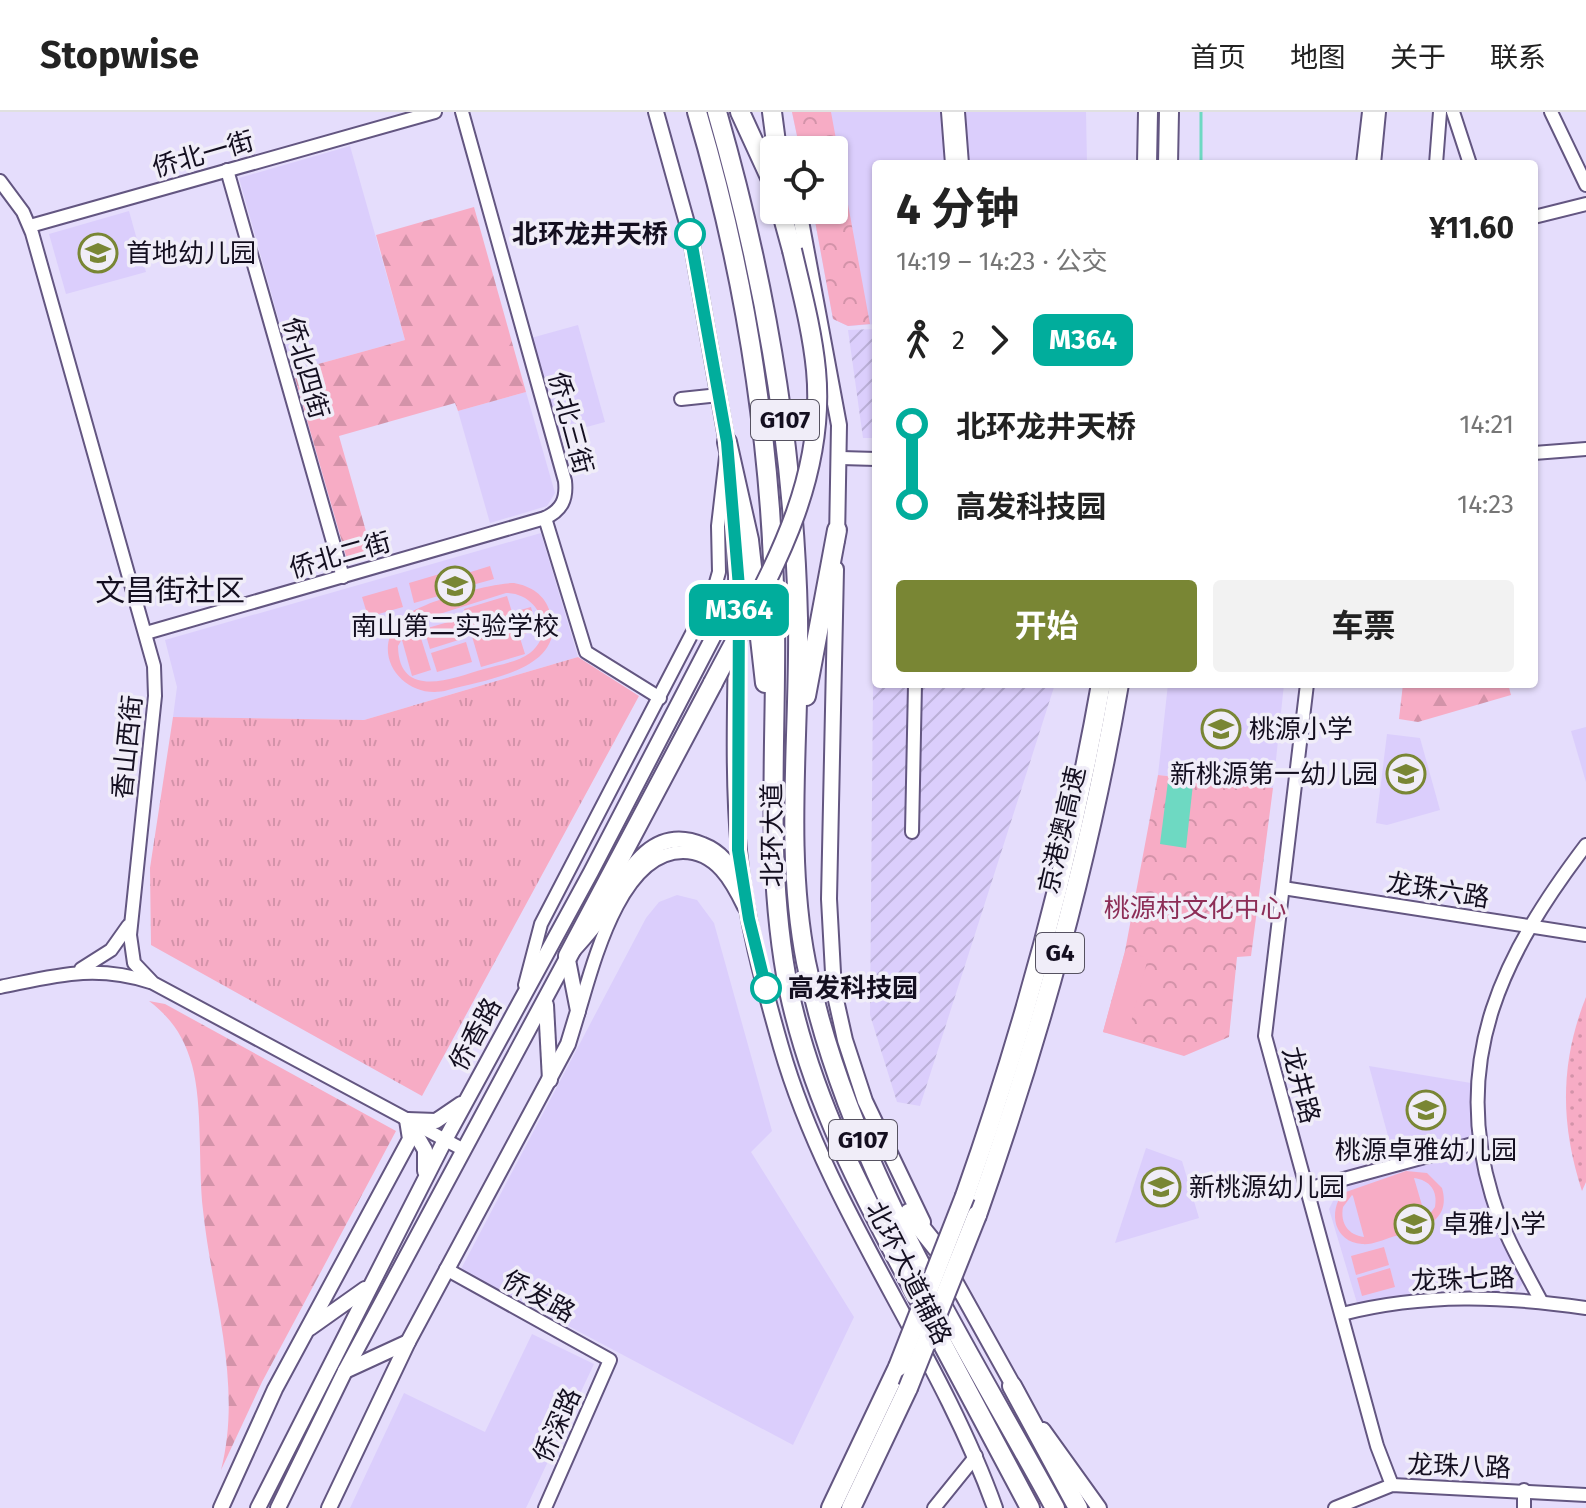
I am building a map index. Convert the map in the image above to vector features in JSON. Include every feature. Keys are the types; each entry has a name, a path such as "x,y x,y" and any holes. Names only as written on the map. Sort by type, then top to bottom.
{"highway":[{"name":"北环大道","path":"697,112 721,200 747,322 762,424 774,581 775,893 790,993 809,1064 826,1111 866,1200 1030,1508"},
{"name":"北环大道","path":"717,112 753,246 786,422 795,541 796,857 806,958 818,1018 841,1092 868,1153 937,1292 1055,1508"},
{"path":"740,112 760,156"},
{"path":"774,112 776,136"},
{"path":"1147,160 1148,112"},
{"path":"1168,160 1169,112"},
{"path":"568,956 790,535 809,475 817,416 816,372 787,224"},
{"path":"727,442 750,550 774,744"},
{"path":"798,734 837,530"},
{"name":"京港澳高速","path":"831,1508 898,1367 965,1196 1035,981 1073,827 1100,688"},
{"name":"京港澳高速","path":"851,1508 908,1388 977,1215 1052,984 1091,828 1118,688"},
{"path":"868,1153 920,1231 937,1248"},
{"path":"1012,1386 1078,1508"},
{"path":"1009,1468 1023,1508"}],"main road":[{"name":"北环大道辅路","path":"656,112 690,234 727,442 739,587 737,822 749,919 782,1049 809,1124 976,1456 995,1508"},
{"path":"774,112 781,136"},
{"name":"北环大道辅路","path":"802,224 833,384 841,458 829,899 831,970 845,1040 865,1101 891,1161 937,1248 1012,1386 1099,1508"},
{"name":"侨香路","path":"258,1508 368,1286 739,587"},
{"name":"侨香路","path":"278,1508 345,1371 568,956 596,922 633,862 650,848 672,841 697,842 726,861 736,878 749,919"},
{"path":"329,1508 408,1342 550,1080 578,1017 568,956"},
{"path":"545,1003 550,1080"},
{"path":"407,1120 436,1121 449,1115 469,1096"},
{"path":"407,1120 425,1150 423,1181"},
{"path":"221,1508 306,1331 406,1147 411,1133 407,1120"},
{"path":"402,1221 421,1231"},
{"path":"306,1331 368,1286"},
{"path":"345,1371 408,1342"}],"street":[{"name":"侨北一街","path":"30,226 435,112"},
{"name":"侨北三街","path":"462,112 565,481 565,501 557,512 545,518"},
{"path":"948,112 952,160"},
{"path":"958,112 962,160"},
{"path":"1363,160 1369,112"},
{"path":"1374,160 1379,112"},
{"path":"1436,160 1440,112"},
{"path":"1453,112 1469,160"},
{"path":"1551,112 1586,185"},
{"name":"侨北四街","path":"227,170 343,577"},
{"name":"香山西街","path":"0,181 30,226 146,633 156,686 130,919 132,958 153,983 464,1150"},
{"path":"1538,216 1586,204"},
{"path":"681,399 719,395"},
{"path":"523,997 541,924 717,583 718,526 727,442"},
{"path":"1538,453 1586,449"},
{"path":"841,458 872,459"},
{"name":"侨北二街","path":"146,633 545,518"},
{"path":"545,518 586,652 660,698"},
{"path":"912,832 915,688"},
{"name":"龙井路","path":"1307,688 1265,1036 1377,1446 1392,1485"},
{"path":"1541,1301 1498,1212 1480,1142 1478,1085 1484,1035 1502,978 1529,926 1586,845"},
{"path":"578,1017 597,947 634,879 655,858 680,852 710,859 733,886 749,919"},
{"name":"龙珠六路","path":"1283,888 1586,935"},
{"path":"74,972 111,950 130,919"},
{"path":"0,987 74,972 108,971 153,983"},
{"path":"1307,1189 1480,1142"},
{"name":"侨发路","path":"446,1269 610,1360"},
{"name":"龙珠七路","path":"1342,1314 1442,1297 1541,1301 1586,1308"},
{"name":"侨深路","path":"545,1508 610,1360"},
{"path":"934,1508 976,1456"},
{"name":"龙珠八路","path":"1335,1508 1392,1485 1586,1495"},
{"path":"1524,1490 1524,1508"}],"shaded area":[{"path":"792,112 1086,112 1087,160 872,160 872,324 848,326 833,319 816,224 848,224 848,136 797,136"},
{"path":"350,146 405,340 293,371 239,178"},
{"name":"首地幼儿园","path":"129,211 146,272 66,294 49,234"},
{"path":"578,325 605,422 557,435 531,338"},
{"path":"872,329 872,438 863,438 848,330"},
{"path":"526,392 555,493 547,506 490,523 458,411"},
{"name":"南山第二实验学校","path":"541,533 578,657 364,720 173,717 177,687 165,640"},
{"name":"高发科技园","path":"873,688 1054,688 920,1106 897,1102 870,1015"},
{"name":"桃源小学","path":"1168,688 1284,688 1273,788 1158,775"},
{"path":"1586,727 1586,782 1571,731"},
{"name":"新桃源第一幼儿园","path":"1387,734 1420,738 1440,810 1387,825 1376,823"},
{"path":"1168,781 1193,784 1186,848 1160,844"},
{"path":"677,895 697,900 714,923 772,1131 751,1152 854,1317 793,1445 461,1269 646,918 659,902"},
{"name":"桃源卓雅幼儿园","path":"1369,1066 1471,1083 1472,1137 1394,1158"},
{"name":"新桃源幼儿园","path":"1146,1148 1182,1161 1199,1218 1115,1243"},
{"name":"卓雅小学","path":"1474,1152 1491,1216 1523,1283 1517,1291 1442,1290 1357,1303 1329,1209 1339,1189"},
{"path":"532,1334 594,1364 526,1508 350,1508 404,1393 485,1432"}],"green space":[{"path":"792,112 831,112 835,136 797,136"},
{"path":"848,204 870,324 848,326 833,319 816,224 848,224"},
{"path":"474,207 526,392 458,411 455,403 339,436 373,556 348,563 293,371 405,340 376,235"},
{"path":"490,566 494,579 465,587 461,575"},
{"path":"443,573 449,593 414,603 409,583"},
{"path":"503,584 526,586 541,596 548,606 553,632 547,647 536,659 502,676 433,692 406,683 396,674 388,649 391,635 407,614 471,590","holes":["506,593 517,595 535,606 543,625 538,644 530,653 514,661 443,680 417,680 408,674 401,663 398,646 411,623"]},
{"path":"397,587 403,607 368,617 362,597"},
{"path":"507,596 525,654 481,667 464,609"},
{"path":"531,607 537,630 524,634 517,611"},
{"path":"459,619 465,638 430,649 424,629"},
{"path":"420,635 431,670 412,676 402,640"},
{"path":"466,642 472,662 437,672 431,653"},
{"path":"578,657 639,696 422,1096 151,945 150,868 173,717 364,720"},
{"path":"1403,688 1509,688 1511,695 1418,722 1399,719"},
{"name":"桃源村文化中心","path":"1158,775 1273,788 1251,956 1237,957 1229,1037 1184,1056 1103,1032 1125,951"},
{"path":"1125,952 1148,958 1127,1037 1103,1032"},
{"path":"1586,997 1586,1182 1582,1191 1570,1142 1566,1093 1571,1045"},
{"path":"149,1001 165,1004 396,1131 262,1382 221,1470 227,1438 227,1373 203,1210 195,1081 181,1036"},
{"path":"1406,1171 1427,1173 1442,1188 1444,1200 1438,1217 1422,1228 1362,1244 1345,1238 1336,1225 1336,1209 1343,1193","holes":["1414,1178 1424,1181 1434,1191 1435,1207 1426,1219","1353,1196 1364,1237 1354,1234 1344,1223 1343,1207"]},
{"path":"1384,1247 1389,1265 1356,1275 1351,1256"},
{"path":"1390,1268 1395,1287 1362,1296 1357,1278"}],"waterway":[{"path":"1201,112 1201,160"}],"bus line":[{"name":"M364","path":"690,234 727,442 739,587 736,743 738,850 744,895 766,988"}],"place":[{"name":"北环龙井天桥","path":"690,234"},
{"name":"首地幼儿园","path":"98,253"},
{"name":"南山第二实验学校","path":"455,586"},
{"name":"桃源小学","path":"1221,729"},
{"name":"新桃源第一幼儿园","path":"1406,774"},
{"name":"高发科技园","path":"766,988"},
{"name":"桃源卓雅幼儿园","path":"1426,1110"},
{"name":"新桃源幼儿园","path":"1161,1187"},
{"name":"卓雅小学","path":"1414,1224"}],"district":[{"name":"文昌街社区","path":"170,591"}]}
